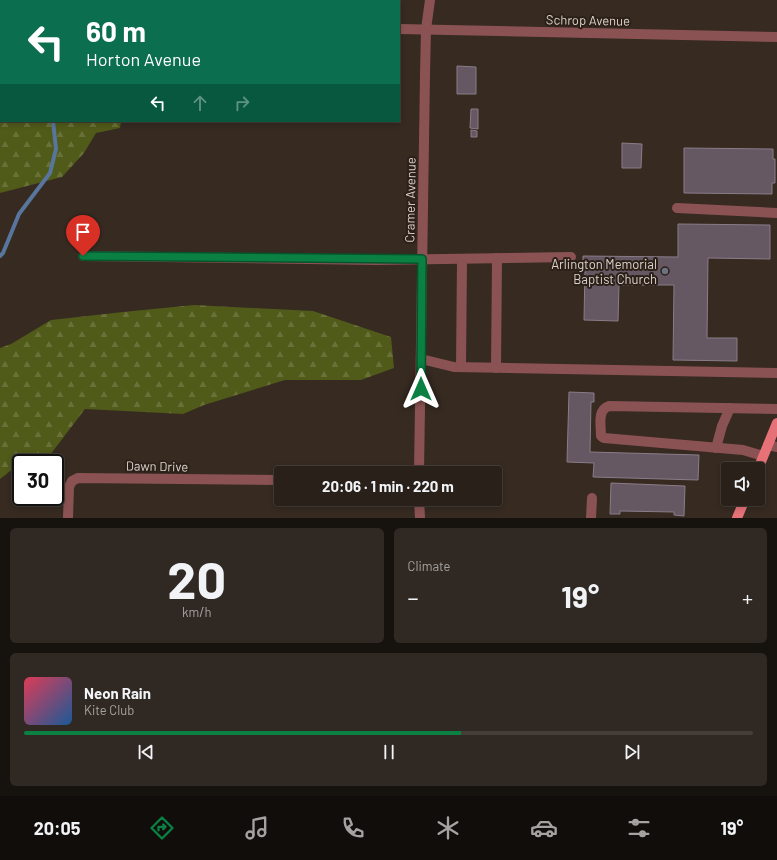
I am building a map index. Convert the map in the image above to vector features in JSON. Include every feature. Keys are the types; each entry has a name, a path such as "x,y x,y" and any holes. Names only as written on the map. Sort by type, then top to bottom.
{"main road":[{"path":"761,462 764,456 773,446 777,423"},
{"path":"737,518 742,506"}],"street":[{"name":"Cramer Avenue","path":"419,466 426,29 430,0"},
{"name":"Schrop Avenue","path":"400,29 777,37"},
{"path":"677,208 777,213"},
{"path":"83,256 422,259 571,257"},
{"path":"496,368 497,258"},
{"path":"461,368 462,259"},
{"path":"421,358 454,368 777,373"},
{"path":"764,456 743,450 613,440 604,438 600,436 601,412 604,407 609,406 777,409"},
{"path":"716,448 722,426 730,408"},
{"name":"Dawn Drive","path":"68,518 69,487 72,481 78,478 274,480"},
{"path":"592,498 592,518"},
{"path":"419,506 420,518"}],"green space":[{"path":"0,122 121,122 120,128 96,133 84,153 62,177 0,193"},
{"path":"194,305 313,311 391,337 394,368 361,380 285,380 204,405 183,414 85,409 51,454 12,454 12,470 0,479 0,348 11,344 51,320"}],"building":[{"path":"457,66 476,67 476,94 457,94"},
{"path":"471,109 478,109 478,129 470,128"},
{"path":"471,130 477,131 477,137 471,137"},
{"path":"622,143 642,144 641,168 622,168"},
{"path":"684,148 773,149 773,159 775,159 775,183 772,183 772,194 684,193"},
{"path":"678,224 770,225 770,259 708,258 707,338 737,338 737,361 673,360 674,285 619,285 618,321 584,320 585,269 583,269 583,256 678,257"},
{"path":"569,392 594,393 594,402 591,402 590,452 699,455 698,480 593,477 594,463 567,462"},
{"path":"611,483 685,486 684,516 674,515 674,512 620,511 620,514 610,514"}],"waterway":[{"path":"0,256 3,253 19,214 50,173 56,149 53,122"}],"place":[{"name":"Arlington Memorial Baptist Church","path":"665,271"}],"route":[{"path":"83,256 377,260 422,259 421,389"}]}
